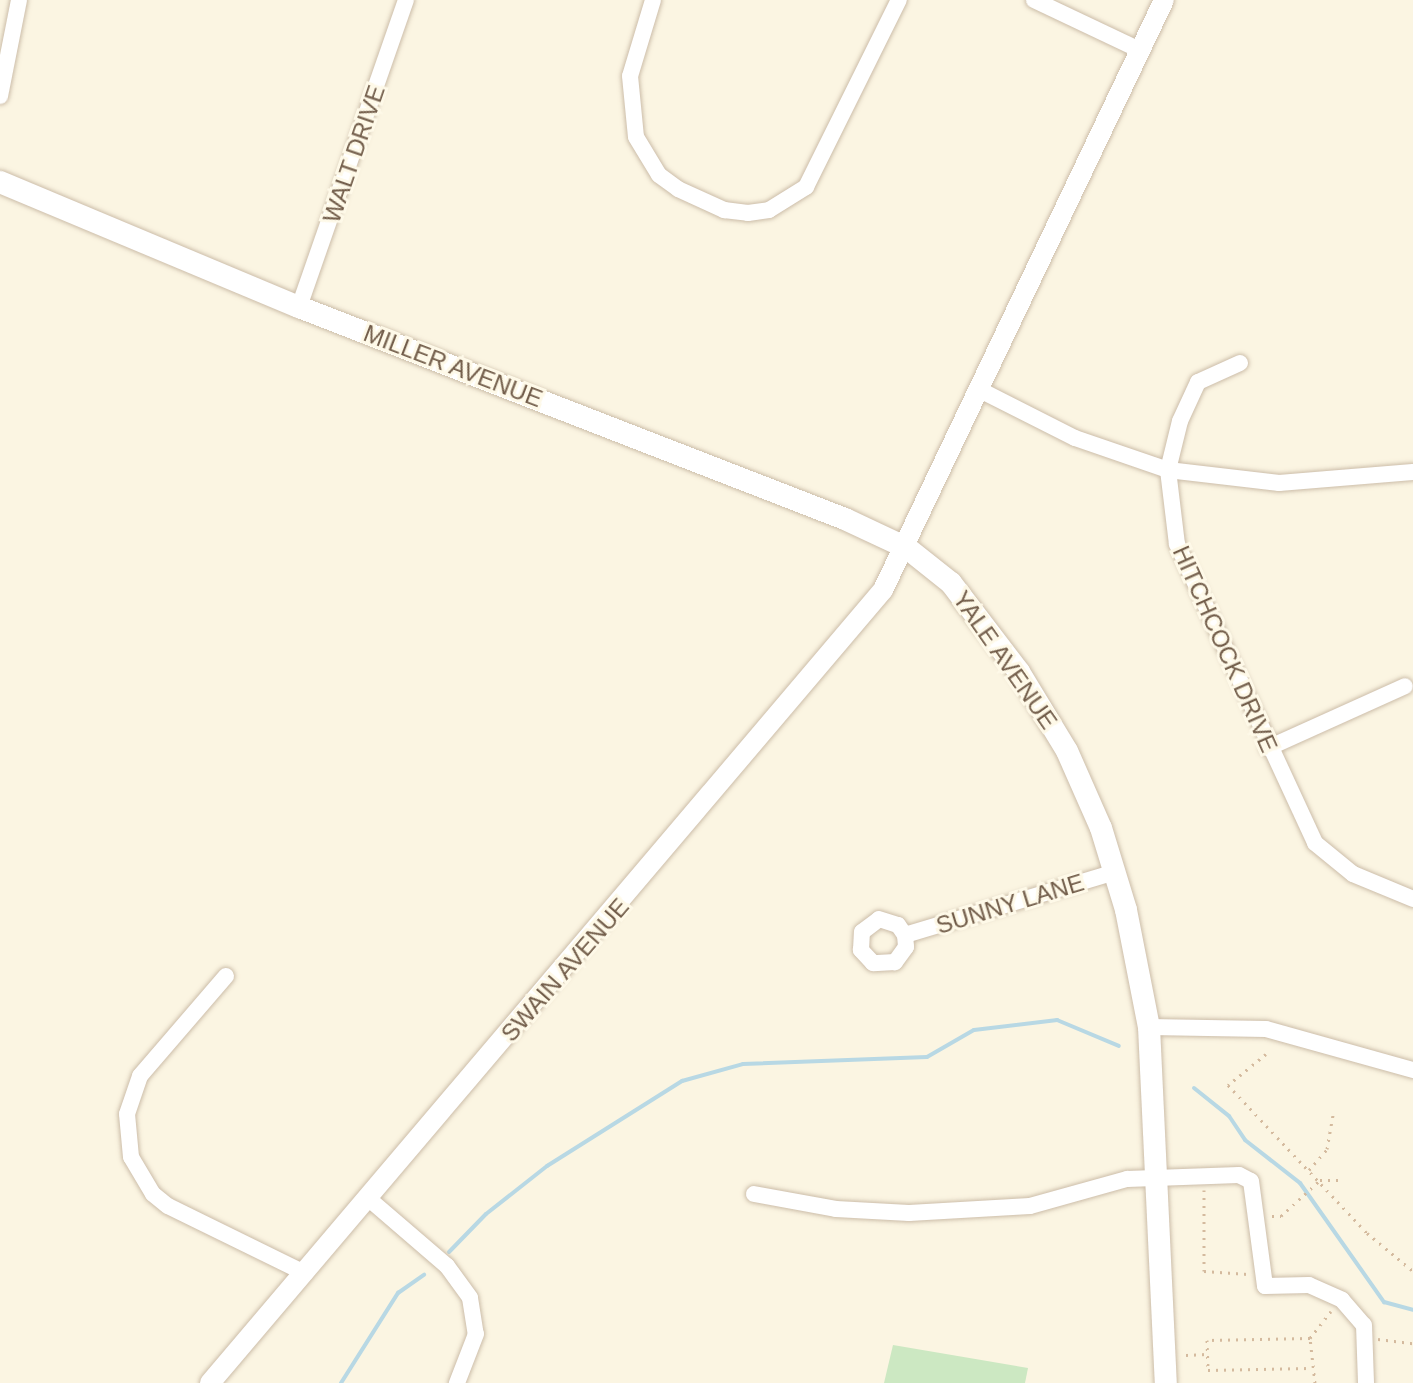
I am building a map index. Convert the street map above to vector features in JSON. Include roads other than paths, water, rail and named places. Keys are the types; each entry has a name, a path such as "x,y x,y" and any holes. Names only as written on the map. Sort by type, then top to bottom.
{"main road":[{"name":"MILLER AVENUE","path":"0,182 299,307 845,519 907,548"},
{"name":"YALE AVENUE","path":"907,548 951,583 1019,672 1067,751 1115,872 1149,1027 1166,1383"}],"street":[{"path":"0,96 19,0"},
{"name":"WALT DRIVE","path":"299,307 406,0"},
{"path":"653,0 630,76 636,137 659,175 678,189 724,210 748,213 769,210 806,187 899,0"},
{"path":"1034,0 1140,50"},
{"path":"907,548 1164,0"},
{"name":"HITCHCOCK DRIVE","path":"1240,363 1198,382 1180,421 1168,470 1177,544 1268,748 1315,843 1353,874 1413,899"},
{"path":"980,390 1075,438 1168,470 1279,483 1413,472"},
{"name":"SWAIN AVENUE","path":"210,1383 865,614 907,548"},
{"path":"1268,748 1405,686"},
{"name":"SUNNY LANE","path":"905,935 1115,872"},
{"path":"226,976 140,1076 127,1114 131,1157 153,1194 168,1206 305,1273"},
{"path":"1149,1027 1266,1029 1413,1070"},
{"path":"754,1194 873,1212 1013,1209 1111,1181 1239,1175 1251,1181 1265,1286 1309,1285 1342,1300 1364,1325 1366,1383"},
{"path":"369,1199 447,1266 470,1298 476,1334 457,1383"}],"waterway":[{"path":"449,1252 486,1214 547,1166 682,1081 743,1064 927,1057 974,1030 1057,1020 1119,1046"},
{"path":"1194,1088 1229,1116 1245,1140 1300,1183 1384,1302 1413,1310"},
{"path":"341,1383 398,1293 424,1275"}]}
